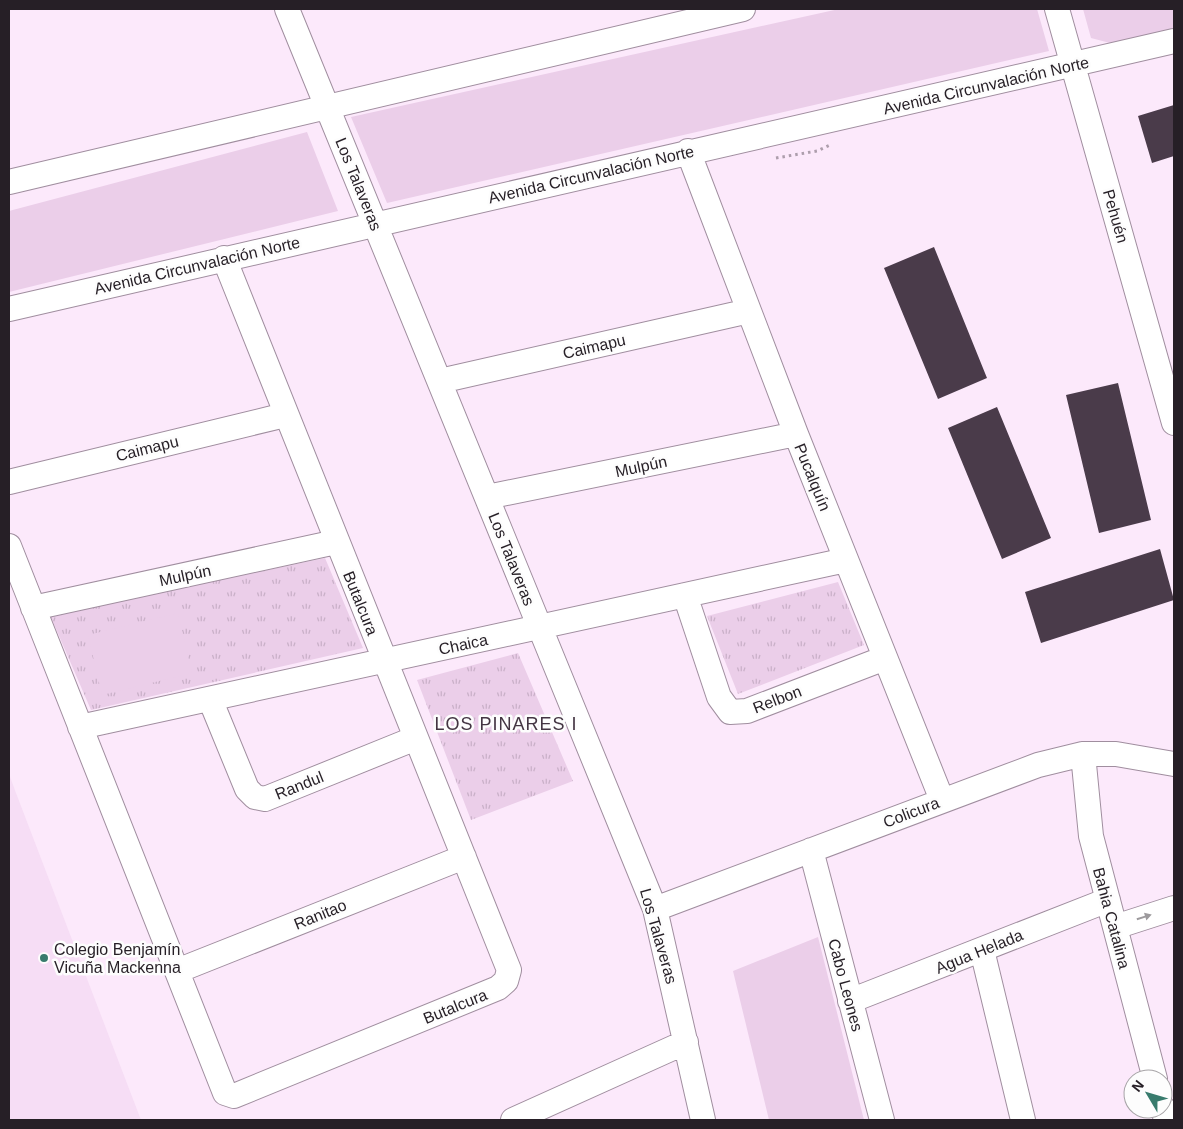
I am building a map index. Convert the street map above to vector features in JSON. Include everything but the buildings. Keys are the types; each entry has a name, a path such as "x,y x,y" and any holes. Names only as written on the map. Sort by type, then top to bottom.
{"street":[{"name":"Los Talaveras","path":"287,9 655,909 703,1120"},
{"path":"9,182 327,107 687,15 743,9"},
{"name":"Pehuén","path":"1057,9 1174,424"},
{"name":"Avenida Circunvalación Norte","path":"9,309 688,151 1073,66 1174,41"},
{"name":"Pucalquín","path":"688,151 796,434 942,800"},
{"name":"Butalcura","path":"9,546 225,1093 234,1096 243,1093 498,988 506,981 509,970 285,415 224,258"},
{"name":"Caimapu","path":"440,381 749,311"},
{"name":"Caimapu","path":"9,482 285,415"},
{"name":"Mulpún","path":"487,497 796,434"},
{"name":"Mulpún","path":"33,608 336,542"},
{"name":"Chaica","path":"80,727 846,560"},
{"name":"Relbon","path":"685,595 719,697 730,712 747,711 885,658"},
{"name":"Randul","path":"210,699 247,789 255,797 265,798 416,738"},
{"name":"Colicura","path":"655,909 1038,765 1083,754 1116,754 1174,764"},
{"name":"Bahia Catalina","path":"1083,754 1091,836 1152,1069"},
{"name":"Cabo Leones","path":"811,850 882,1120"},
{"name":"Ranitao","path":"177,972 464,857"},
{"name":"Agua Helada","path":"850,1001 1108,900"},
{"path":"1115,927 1174,908"},
{"path":"982,950 1023,1120"},
{"path":"513,1120 686,1042"}],"shaded area":[{"name":"Colegio Benjamín Vicuña Mackenna","path":"9,774 16,793 141,1120 9,1120"}],"green space":[{"path":"839,9 1037,9 1049,51 387,203 351,117"},
{"path":"1083,9 1174,9 1174,28 1114,44 1091,38"},
{"path":"307,132 338,211 9,292 9,211"},
{"path":"325,558 363,648 91,710 50,615"},
{"path":"838,582 864,645 738,694 707,616"},
{"path":"178,613 192,673 102,695 88,635"},
{"path":"518,653 573,781 471,820 417,680"},
{"path":"818,937 864,1120 769,1120 733,971"}],"place":[{"name":"Colegio Benjamín Vicuña Mackenna","path":"44,958"}],"district":[{"name":"LOS PINARES I","path":"506,724"}]}
